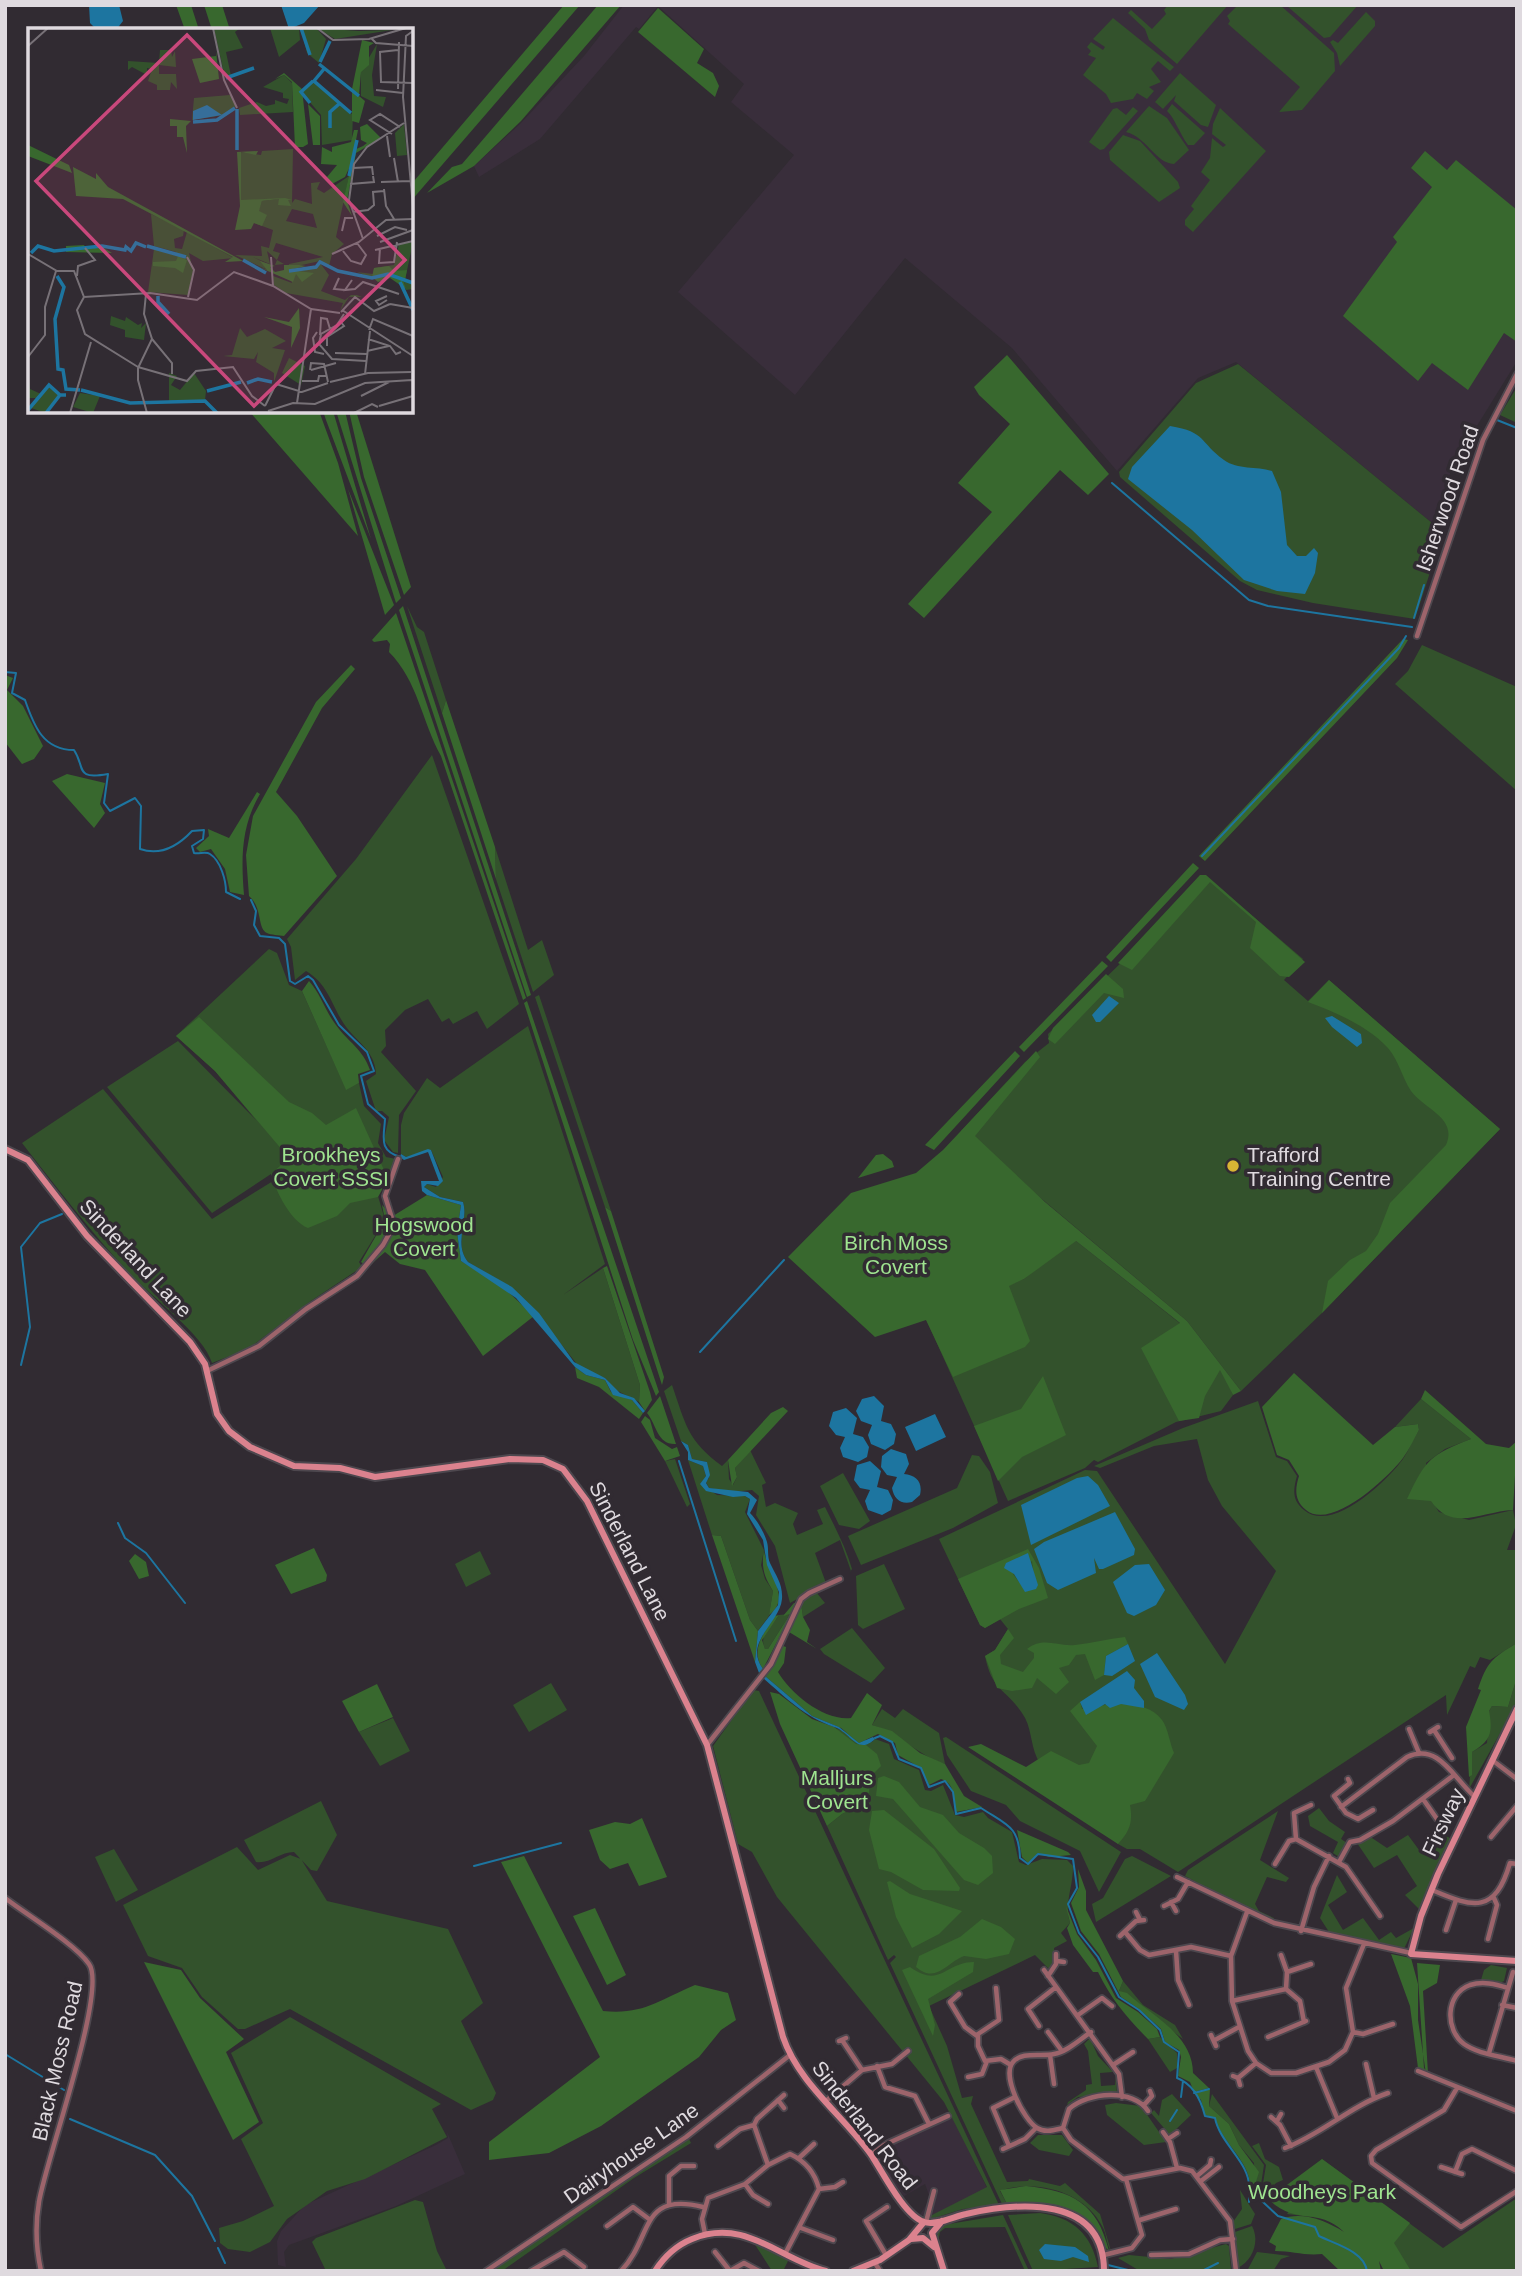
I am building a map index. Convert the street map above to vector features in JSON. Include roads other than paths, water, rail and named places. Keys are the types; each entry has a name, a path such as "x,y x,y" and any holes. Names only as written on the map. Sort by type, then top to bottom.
{"street":[{"name":"Isherwood Road","path":"1417,636 1483,440 1517,374"},
{"name":"Sinderland Lane","path":"5,1149 21,1155 32,1164 87,1236 190,1342 207,1371 214,1405 225,1427 260,1452 294,1466 340,1468 381,1478 523,1458 542,1460 563,1469 587,1502 707,1745 790,2054"},
{"path":"207,1371 259,1346 370,1264 394,1225 385,1196 398,1159"},
{"path":"707,1745 768,1668 801,1600 808,1593 841,1579"},
{"name":"Firsway","path":"1411,1954 1431,1889 1517,1709"},
{"path":"1409,1729 1419,1753"},
{"path":"1341,1807 1408,1757 1419,1753 1441,1759 1451,1756 1434,1730"},
{"path":"1441,1759 1474,1796"},
{"path":"1491,1760 1516,1778"},
{"path":"1339,1862 1350,1842 1360,1840 1393,1821 1454,1775"},
{"path":"1348,1779 1350,1783 1334,1796 1341,1807 1358,1819 1373,1810"},
{"path":"1423,1799 1437,1816"},
{"path":"1296,1839 1292,1812 1311,1805"},
{"path":"1491,1837 1517,1806"},
{"path":"1275,1864 1289,1841 1296,1839 1339,1862 1354,1875 1380,1916"},
{"path":"1301,1930 1314,1887 1329,1856"},
{"path":"1431,1889 1456,1900 1477,1904 1494,1898 1503,1886 1510,1863 1517,1864"},
{"path":"1177,1877 1247,1912 1301,1930 1411,1954 1517,1961"},
{"path":"1164,1906 1183,1893 1188,1882"},
{"name":"Black Moss Road","path":"5,1898 83,1958 93,1971 92,1993 74,2073 39,2199 36,2243 41,2271"},
{"path":"1488,1939 1496,1905 1494,1898"},
{"path":"1446,1930 1456,1900"},
{"path":"1171,1902 1176,1911"},
{"path":"1120,1936 1142,1920 1136,1912"},
{"path":"1247,1912 1231,1956 1232,2001 1239,2027 1256,2063 1271,2073 1286,2075 1316,2067 1341,2055 1353,2032 1345,1999 1346,1988 1364,1944"},
{"path":"1125,1932 1146,1954 1157,1955 1196,1947 1231,1956"},
{"path":"1175,1951 1178,1980 1189,2006"},
{"path":"1048,1976 1057,1961 1056,1954"},
{"path":"1280,1955 1287,1972 1286,1989"},
{"path":"1057,1961 1064,1962"},
{"path":"1287,1972 1311,1964"},
{"path":"1044,1970 1090,2032 1101,2053 1119,2074 1122,2097"},
{"path":"1489,2053 1513,1972"},
{"path":"1508,1988 1492,1983 1471,1985 1460,1991 1453,2002 1450,2020 1456,2035 1467,2046 1517,2061"},
{"path":"1038,2026 1028,2009 1056,1987"},
{"path":"977,2036 999,2020 996,1988"},
{"path":"1232,2001 1286,1989"},
{"path":"1271,2038 1306,2021 1300,2001 1286,1989"},
{"path":"959,1994 950,2002 965,2027 977,2036 982,2058 987,2061 1001,2059 1011,2064"},
{"path":"1078,2015 1102,1998 1112,2006"},
{"path":"1502,2005 1517,2008"},
{"path":"1353,2032 1363,2034 1393,2024"},
{"path":"1214,2040 1239,2027"},
{"path":"1048,2032 1062,2051"},
{"path":"1063,2128 1045,2131 1036,2128 1015,2096 1009,2078 1011,2064 1023,2056 1050,2055 1062,2051 1090,2032"},
{"path":"843,2039 862,2070"},
{"path":"826,2101 862,2070 885,2066 908,2051"},
{"path":"1112,2064 1132,2052"},
{"name":"Sinderland Road","path":"790,2054 871,2155 914,2216 932,2233 944,2271"},
{"name":"Dairyhouse Lane","path":"486,2271 686,2137 790,2054"},
{"path":"1050,2055 1054,2084"},
{"path":"968,2077 982,2074 987,2061"},
{"path":"1240,2085 1236,2077 1256,2063"},
{"path":"877,2066 885,2087 915,2096 929,2124"},
{"path":"1316,2067 1337,2118"},
{"path":"1360,2072 1367,2067 1374,2098"},
{"path":"1418,2071 1517,2111"},
{"path":"1457,2088 1447,2107 1376,2150 1371,2156 1373,2163 1461,2227 1517,2191"},
{"path":"1144,2105 1152,2096 1150,2091"},
{"path":"1271,2117 1277,2121 1288,2147 1374,2098 1388,2093"},
{"path":"768,2165 754,2125 757,2119 784,2095"},
{"path":"1015,2096 993,2108 1006,2147 1027,2138 1036,2128"},
{"path":"1148,2111 1133,2098 1079,2102 1066,2112 1063,2128 1071,2140 1115,2175 1126,2179 1186,2168 1199,2178 1228,2218 1236,2271"},
{"path":"778,2100 784,2108"},
{"path":"1277,2121 1281,2114"},
{"path":"871,2155 884,2145 948,2116"},
{"path":"718,2146 740,2129 754,2125"},
{"path":"1163,2132 1168,2139 1177,2168"},
{"path":"1168,2139 1177,2133"},
{"path":"799,2158 814,2144"},
{"path":"1455,2172 1462,2154 1468,2149 1517,2171"},
{"path":"705,2234 702,2207 715,2193 745,2184 768,2165 790,2154 799,2158 814,2175 819,2189 801,2228 786,2252"},
{"path":"1199,2178 1209,2167 1211,2160"},
{"path":"669,2204 669,2176 681,2166 694,2166"},
{"path":"1199,2178 1219,2167"},
{"path":"1441,2167 1462,2174"},
{"path":"1104,2255 1128,2250 1136,2245 1142,2235 1140,2220 1126,2179"},
{"path":"819,2189 835,2188 843,2182"},
{"path":"745,2184 753,2195 768,2204"},
{"path":"853,2271 875,2263 909,2240 923,2225 934,2191"},
{"path":"633,2200 633,2207"},
{"path":"621,2271 637,2248 649,2219 669,2204 702,2207"},
{"path":"633,2207 649,2219"},
{"path":"607,2226 633,2207"},
{"path":"886,2255 866,2221 887,2207"},
{"path":"923,2225 988,2210 1051,2207 1069,2212 1089,2227 1104,2255 1104,2271"},
{"path":"1140,2220 1175,2209"},
{"path":"909,2240 923,2238 932,2233 944,2220"},
{"name":"Sinderland Road","path":"923,2225 923,2238 936,2250"},
{"path":"801,2228 834,2239"},
{"path":"655,2271 673,2250 705,2234 739,2233 826,2271"},
{"path":"1150,2255 1158,2252 1189,2254 1220,2240 1233,2239"},
{"path":"531,2271 564,2252 568,2245"},
{"path":"564,2252 584,2267"},
{"path":"715,2252 730,2271 744,2263 759,2271"},
{"path":"875,2263 880,2271"}],"water":[{"path":"89,5 119,5 123,21 118,28 95,28 90,23"},
{"path":"281,5 320,5 304,23 289,28"},
{"path":"1170,426 1191,431 1229,463 1272,471 1281,492 1287,545 1297,556 1306,556 1314,548 1318,553 1315,573 1305,594 1277,591 1244,580 1192,530 1128,479 1132,467"},
{"path":"1109,996 1119,1003 1100,1022 1096,1022 1092,1015"},
{"path":"1332,1016 1361,1034 1362,1043 1357,1047 1332,1027 1325,1018"},
{"path":"431,1150 443,1181 438,1186 427,1184 424,1187 440,1197 463,1202 461,1240 468,1262 512,1287 539,1313 574,1362 605,1378 620,1393 634,1398 645,1411 643,1413 632,1400 613,1395 605,1380 586,1375 575,1367 516,1298 461,1261 457,1232 461,1205 422,1191 421,1181 439,1181 428,1152 404,1160 400,1157 401,1154 406,1157"},
{"path":"874,1396 884,1406 881,1421 891,1424 896,1434 894,1444 885,1450 871,1444 868,1435 872,1425 861,1421 856,1411 862,1399"},
{"path":"846,1408 857,1418 853,1434 863,1437 869,1447 867,1457 858,1462 843,1457 840,1448 845,1437 836,1435 829,1426 833,1412"},
{"path":"935,1414 946,1437 916,1451 905,1427"},
{"path":"681,1441 688,1445 692,1459 707,1462 710,1475 706,1483 709,1488 748,1492 757,1500 750,1513 766,1538 769,1560 779,1580 782,1594 780,1608 757,1650 763,1669 759,1673 755,1662 758,1631 778,1605 779,1592 767,1565 763,1540 747,1514 750,1499 706,1491 700,1484 706,1476 703,1466 688,1460 688,1452"},
{"path":"891,1449 906,1454 909,1464 904,1474 912,1476 919,1483 920,1495 912,1502 901,1502 896,1498 892,1488 897,1477 887,1475 881,1467 882,1456"},
{"path":"870,1461 881,1471 877,1487 888,1490 893,1500 891,1510 882,1515 868,1510 865,1501 870,1490 860,1488 854,1480 857,1465"},
{"path":"1088,1476 1098,1485 1110,1506 1031,1545 1021,1505 1077,1478"},
{"path":"1115,1512 1135,1549 1134,1555 1103,1569 1099,1569 1094,1558 1096,1573 1058,1590 1047,1583 1034,1549 1044,1542"},
{"path":"1028,1553 1038,1585 1036,1589 1025,1592 1014,1574 1004,1568 1006,1563"},
{"path":"1149,1564 1165,1590 1156,1605 1134,1616 1127,1613 1113,1582 1135,1565"},
{"path":"1128,1644 1135,1661 1112,1676 1104,1675 1106,1656"},
{"path":"1157,1653 1185,1695 1188,1704 1184,1710 1155,1697 1140,1664"},
{"path":"1127,1671 1135,1680 1134,1688 1144,1701 1144,1708 1121,1704 1110,1708 1105,1704 1086,1715 1080,1702"},
{"path":"765,1676 812,1716 839,1727 859,1743 873,1737 875,1739 869,1744 859,1744 840,1730 814,1718 796,1706 763,1678"},
{"path":"1045,2244 1075,2247 1088,2256 1089,2262 1073,2257 1061,2261 1044,2259 1039,2250"}],"waterway":[{"path":"1497,420 1517,428"},
{"path":"1112,483 1249,600 1268,606 1412,627"},
{"path":"1414,618 1424,585"},
{"path":"1202,856 1399,648 1406,636"},
{"path":"5,672 16,673 12,693 25,700 36,727 47,741 63,749 74,750 85,774 108,774 104,803 110,811 135,798 141,806 140,849 162,850 175,845 192,831 204,830 203,839 192,846 194,853 207,853 214,857 222,872 226,892 240,899"},
{"path":"251,900 256,911 254,925 260,936 279,938 285,944 290,981 295,984 308,976 313,980 339,1025 367,1052 374,1071 361,1076 368,1104 385,1119 386,1147 401,1157"},
{"path":"21,1365 30,1327 21,1247 40,1223 62,1214"},
{"path":"700,1352 784,1260"},
{"path":"679,1461 736,1641"},
{"path":"118,1523 125,1538 146,1553 185,1603"},
{"path":"875,1738 880,1736 892,1742 899,1759 921,1768 929,1787 945,1781 953,1792 956,1814 981,1808 1010,1827 1017,1839 1020,1858 1028,1864 1038,1854 1073,1859 1077,1888 1068,1904 1079,1933 1098,1957 1119,1997 1139,2010 1160,2030 1164,2042 1179,2052 1177,2078 1188,2084 1196,2093 1205,2116 1215,2118 1245,2171 1249,2189 1278,2216 1315,2227 1319,2236 1355,2253 1365,2264 1367,2271"},
{"path":"474,1866 561,1843"},
{"path":"5,2054 64,2090"},
{"path":"1181,2097 1183,2081"},
{"path":"1194,2093 1209,2089"},
{"path":"1170,2121 1177,2110"},
{"path":"70,2119 155,2155 192,2196 215,2241"},
{"path":"1249,2189 1249,2202"},
{"path":"218,2248 225,2263"},
{"path":"1202,2271 1218,2263"},
{"path":"1108,2265 1132,2271"}],"place":[{"name":"Trafford Training Centre","path":"1233,1166"}],"park label":[{"name":"Brookheys Covert SSSI","path":"331,1166"},
{"name":"Hogswood Covert","path":"424,1236"},
{"name":"Birch Moss Covert","path":"896,1254"},
{"name":"Malljurs Covert","path":"837,1789"},
{"name":"Woodheys Park","path":"1322,2191"}]}
